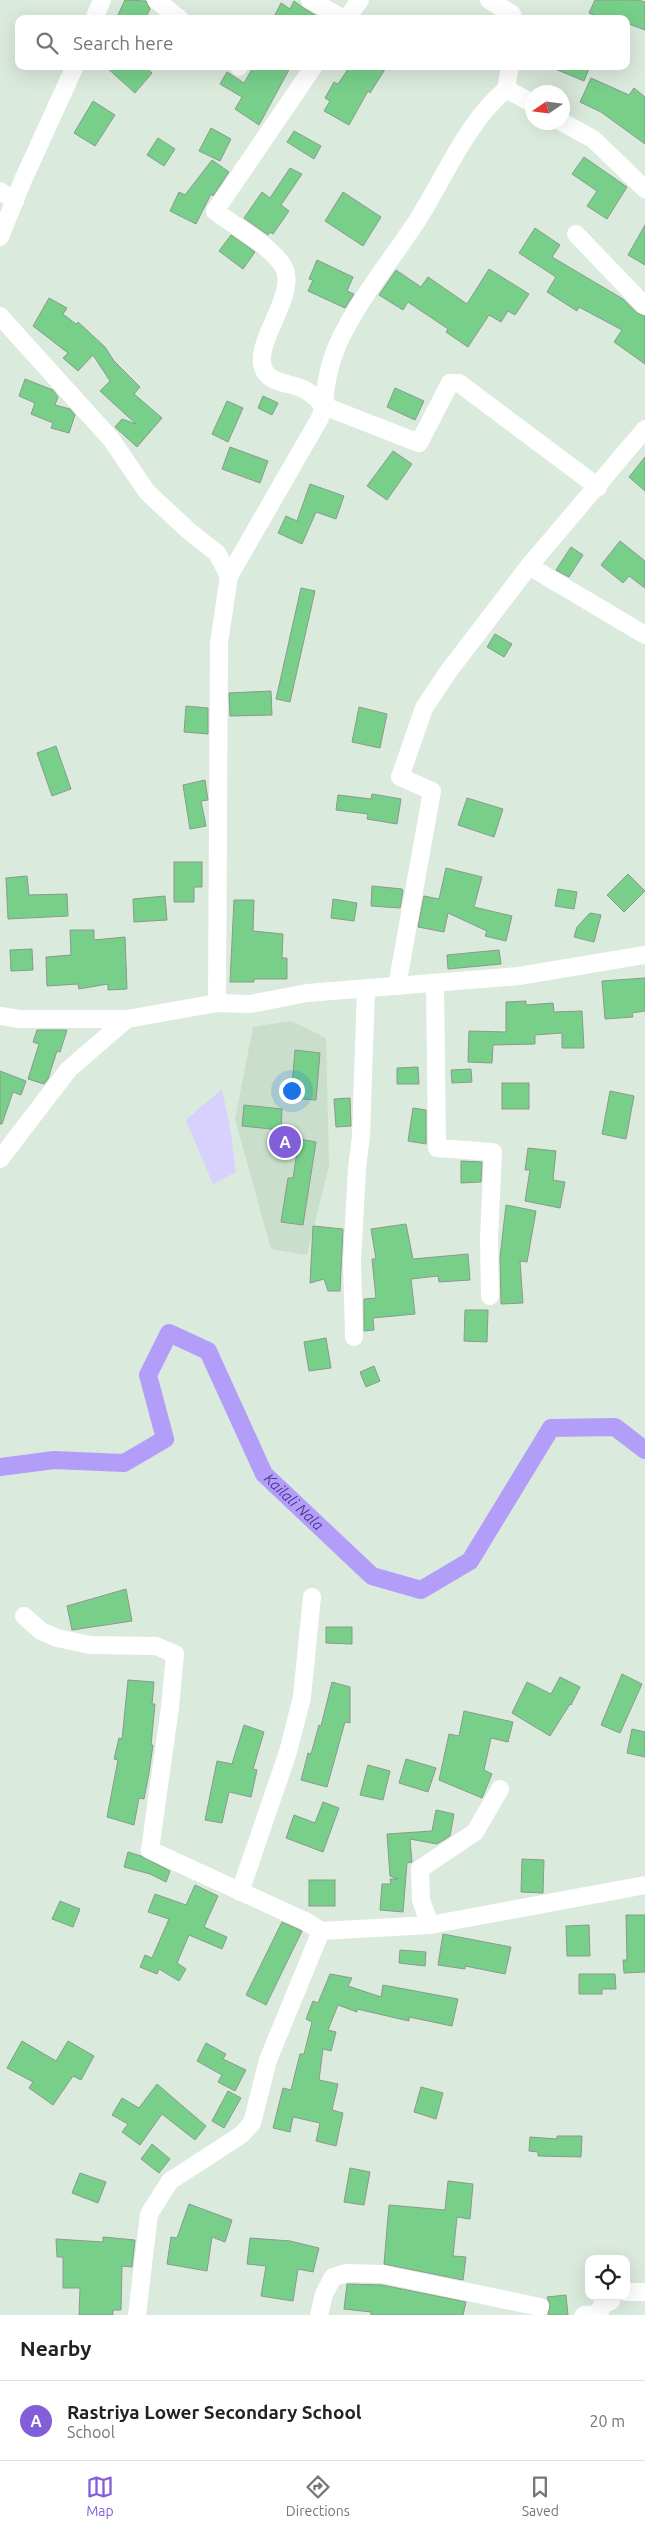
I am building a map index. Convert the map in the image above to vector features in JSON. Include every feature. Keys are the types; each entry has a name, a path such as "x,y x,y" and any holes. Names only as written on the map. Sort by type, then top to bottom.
{"street":[{"path":"96,15 102,0"},
{"path":"156,0 175,15"},
{"path":"310,0 338,15"},
{"path":"348,15 360,0"},
{"path":"489,0 512,15"},
{"path":"0,237 72,70"},
{"path":"311,70 215,211 269,250 283,264 287,277 264,348 262,364 266,373 273,380 304,389 324,406 419,443 450,383 460,383 598,487"},
{"path":"217,1003 219,643 229,576 320,418 324,406 325,385 336,348 362,301 417,221 487,105 506,89 509,70"},
{"path":"506,89 525,99"},
{"path":"570,126 593,139 645,189"},
{"path":"0,191 15,201"},
{"path":"576,234 645,306"},
{"path":"0,316 111,438 147,492 190,532 217,553 229,576"},
{"path":"397,986 432,791 400,776 424,708 448,672 529,566 643,437"},
{"path":"529,566 645,635"},
{"path":"0,1016 20,1019 127,1019 217,1003 250,1004 307,993 519,976 645,955"},
{"path":"435,983 436,1148 493,1152 489,1238 490,1296"},
{"path":"354,1337 352,1261 357,1168 361,1136 366,988"},
{"path":"0,1159 69,1069 127,1019"},
{"path":"240,1892 288,1752 298,1716 302,1697 312,1598"},
{"path":"24,1616 41,1631 57,1638 90,1645 156,1646 175,1654 170,1707 150,1850 321,1931 430,1925 645,1885"},
{"path":"430,1925 421,1900 420,1869 475,1832 500,1789"},
{"path":"137,2315 149,2214 170,2180 241,2135 252,2123 268,2060 321,1931"},
{"path":"319,2315 324,2294 333,2277 347,2273 382,2274 540,2307"},
{"path":"630,2292 645,2292"},
{"path":"584,2315 599,2314 602,2305 611,2300"}],"shaded area":[{"path":"291,1021 326,1038 329,1166 307,1255 271,1249 235,1119 253,1027"},
{"path":"222,1089 236,1172 213,1184 186,1120"}],"building":[{"path":"125,0 146,1 150,9 147,15 118,15"},
{"path":"595,0 638,0 645,2 645,30 630,24 630,15 594,15 589,13"},
{"path":"294,1 315,15 275,15 281,3 290,9"},
{"path":"109,70 149,70 152,73 135,93"},
{"path":"252,70 289,70 259,125 235,109 242,97 220,84 227,72 244,83"},
{"path":"347,70 384,70 370,93 368,91 349,125 324,111 330,101 325,98 334,82 338,84"},
{"path":"558,70 588,70 584,81"},
{"path":"591,78 629,95 634,88 645,97 645,144 601,112 580,102"},
{"path":"93,101 115,115 95,146 74,133"},
{"path":"211,128 231,139 220,161 199,151"},
{"path":"294,131 321,146 314,159 287,142"},
{"path":"158,138 175,149 164,166 147,155"},
{"path":"584,157 627,187 607,219 587,206 597,191 572,174"},
{"path":"212,160 229,172 213,196 211,194 196,224 170,211 179,192 185,195"},
{"path":"290,168 302,174 281,205 289,211 273,234 270,232 268,235 244,218 262,192 270,198"},
{"path":"343,192 381,217 363,246 325,221"},
{"path":"645,225 645,265 628,255"},
{"path":"535,228 560,245 552,257 623,299 637,313 645,316 645,364 614,342 622,330 579,307 577,311 547,292 556,277 519,253"},
{"path":"231,235 255,252 243,269 219,251"},
{"path":"317,260 353,277 347,291 354,294 345,308 308,291 313,280 309,279"},
{"path":"489,269 529,294 515,315 508,311 501,322 489,315 468,347 446,332 448,329 408,302 403,310 379,295 396,270 421,287 428,277 467,304"},
{"path":"49,298 67,308 63,314 76,324 78,322 105,347 114,361 140,387 134,394 162,418 137,447 115,427 122,419 136,424 100,391 110,381 93,355 78,371 63,358 68,353 33,326"},
{"path":"25,379 53,390 58,397 55,405 70,409 75,415 69,433 51,428 53,423 31,414 35,403 19,396"},
{"path":"395,388 424,401 415,420 387,407"},
{"path":"263,396 278,403 272,415 258,408"},
{"path":"227,401 243,408 228,442 212,434"},
{"path":"230,447 268,461 260,483 222,469"},
{"path":"393,451 412,464 387,500 367,486"},
{"path":"645,457 645,491 629,477"},
{"path":"310,484 344,496 336,519 316,512 302,544 278,533 286,516 297,521"},
{"path":"620,541 645,561 645,588 629,576 623,583 601,565"},
{"path":"571,547 583,555 569,577 556,570"},
{"path":"301,588 315,591 290,702 276,699"},
{"path":"495,634 512,644 504,657 487,647"},
{"path":"271,691 272,715 230,716 229,693"},
{"path":"186,706 208,708 208,734 184,732"},
{"path":"359,707 387,714 380,748 352,742"},
{"path":"56,746 71,789 52,796 37,753"},
{"path":"205,780 208,800 201,801 206,826 190,829 183,785"},
{"path":"372,794 401,799 397,824 367,819 368,814 336,810 338,795 371,799"},
{"path":"467,798 503,809 494,837 458,825"},
{"path":"174,862 202,862 202,887 194,887 194,902 174,902"},
{"path":"446,868 482,877 474,907 512,916 506,941 485,936 487,931 448,913 444,932 418,927 424,896 439,899"},
{"path":"628,874 645,891 624,912 607,895"},
{"path":"27,876 29,895 67,894 68,916 8,919 6,878"},
{"path":"372,886 402,889 400,908 371,906"},
{"path":"558,889 577,892 574,909 555,906"},
{"path":"165,896 167,920 134,922 133,899"},
{"path":"333,899 357,903 354,921 331,918"},
{"path":"234,900 254,900 253,931 283,934 282,958 287,958 287,979 254,979 254,982 230,982"},
{"path":"590,913 601,915 594,942 574,937 577,927"},
{"path":"70,930 94,930 94,940 125,937 127,989 108,990 108,984 79,989 78,984 47,986 46,957 71,955"},
{"path":"32,949 33,970 11,971 10,950"},
{"path":"499,950 501,964 448,969 447,955"},
{"path":"645,978 645,1011 632,1013 633,1017 605,1019 602,981"},
{"path":"526,1001 526,1005 553,1003 554,1012 582,1011 584,1048 562,1048 562,1033 535,1035 535,1044 493,1045 492,1063 468,1062 469,1031 506,1032 506,1002"},
{"path":"37,1030 67,1030 60,1052 57,1051 48,1079 44,1084 28,1079 39,1044 33,1042"},
{"path":"295,1050 320,1053 316,1100 291,1098"},
{"path":"418,1067 419,1084 397,1084 397,1068"},
{"path":"471,1069 472,1082 452,1083 451,1070"},
{"path":"0,1071 26,1081 21,1095 13,1092 2,1124 0,1124"},
{"path":"502,1083 529,1083 529,1109 502,1109"},
{"path":"610,1091 634,1096 626,1139 602,1134"},
{"path":"350,1098 351,1126 336,1127 334,1099"},
{"path":"244,1105 282,1109 281,1130 242,1126"},
{"path":"413,1108 426,1110 426,1144 408,1141"},
{"path":"299,1139 316,1142 303,1225 281,1222 288,1178 293,1178"},
{"path":"528,1148 556,1151 553,1180 565,1182 560,1208 525,1201 530,1170 525,1170"},
{"path":"461,1161 482,1162 481,1182 461,1183"},
{"path":"506,1205 536,1211 527,1262 520,1261 523,1303 501,1304 500,1257"},
{"path":"406,1224 413,1259 468,1254 470,1280 439,1282 438,1276 411,1279 415,1314 373,1318 374,1330 364,1331 364,1299 376,1298 372,1259 376,1259 371,1229"},
{"path":"313,1226 343,1229 340,1291 328,1291 324,1279 310,1283"},
{"path":"465,1310 488,1310 487,1342 464,1341"},
{"path":"326,1338 331,1368 309,1371 304,1342"},
{"path":"374,1366 380,1381 366,1387 360,1372"},
{"path":"126,1589 132,1621 72,1630 67,1606"},
{"path":"326,1627 352,1627 352,1644 326,1643"},
{"path":"622,1674 642,1684 620,1733 601,1725"},
{"path":"560,1677 580,1687 571,1705 550,1736 512,1713 527,1682 551,1694"},
{"path":"128,1680 154,1682 152,1704 155,1704 151,1745 153,1745 149,1773 144,1799 139,1798 134,1825 107,1817 118,1760 114,1759 119,1738 122,1739"},
{"path":"332,1682 350,1687 350,1723 345,1722 327,1787 301,1780 308,1753 311,1754 319,1725 321,1726"},
{"path":"464,1711 513,1722 508,1742 491,1738 484,1770 492,1774 482,1798 439,1780 449,1734 459,1736"},
{"path":"244,1725 264,1732 253,1769 257,1770 251,1797 229,1792 222,1823 205,1820 217,1761 232,1764"},
{"path":"632,1729 645,1732 645,1757 627,1753"},
{"path":"406,1759 436,1768 428,1792 399,1783"},
{"path":"368,1765 390,1771 383,1800 360,1795"},
{"path":"323,1802 339,1808 323,1852 286,1838 294,1815 315,1823"},
{"path":"436,1810 454,1814 450,1836 437,1844 410,1839 412,1862 407,1863 403,1912 380,1910 382,1884 391,1884 390,1879 398,1879 390,1876 387,1834 432,1831"},
{"path":"128,1852 141,1856 170,1871 166,1882 150,1874 124,1867"},
{"path":"522,1859 544,1860 543,1893 521,1892"},
{"path":"309,1880 335,1880 335,1906 309,1906"},
{"path":"195,1885 218,1896 204,1927 227,1937 222,1949 189,1935 177,1963 186,1969 179,1981 159,1969 157,1974 140,1967 145,1955 152,1958 169,1919 148,1912 155,1894 186,1905"},
{"path":"60,1901 80,1909 73,1927 52,1919"},
{"path":"626,1915 645,1915 645,1972 624,1973 623,1960 627,1960"},
{"path":"282,1922 302,1931 266,2005 246,1995"},
{"path":"589,1925 590,1956 567,1956 566,1926"},
{"path":"443,1934 511,1947 505,1974 465,1966 465,1969 438,1965"},
{"path":"400,1950 426,1952 425,1966 399,1963"},
{"path":"330,1974 352,1978 348,1986 381,1997 383,1985 458,1999 452,2026 409,2017 409,2021 357,2009 357,2012 338,2005 328,2030 336,2032 331,2051 323,2049 319,2080 338,2084 332,2110 343,2113 336,2146 316,2141 320,2123 293,2117 290,2132 273,2128 283,2088 291,2090 300,2054 304,2054 312,2022 306,2019 313,2001 318,2003"},
{"path":"579,1974 615,1974 616,1989 602,1989 602,1994 579,1994"},
{"path":"22,2041 56,2061 68,2041 94,2056 81,2080 73,2076 53,2105 29,2088 33,2082 7,2068"},
{"path":"206,2043 226,2054 223,2059 246,2070 235,2091 218,2082 222,2075 197,2061"},
{"path":"157,2084 206,2126 195,2140 162,2114 140,2145 122,2132 128,2124 112,2115 122,2098 139,2108"},
{"path":"421,2087 443,2093 436,2119 414,2112"},
{"path":"228,2091 241,2098 224,2128 212,2121"},
{"path":"557,2136 582,2136 581,2157 538,2156 538,2152 529,2151 530,2137 557,2139"},
{"path":"152,2144 170,2159 159,2173 141,2159"},
{"path":"350,2168 370,2172 364,2205 344,2202"},
{"path":"80,2173 106,2182 98,2203 72,2193"},
{"path":"448,2181 473,2184 470,2219 457,2217 453,2256 466,2257 463,2280 384,2264 389,2205 445,2210"},
{"path":"189,2204 232,2220 225,2242 212,2237 207,2271 167,2264 171,2237 177,2238"},
{"path":"103,2237 135,2240 132,2267 122,2266 121,2310 113,2310 113,2315 79,2315 80,2288 63,2288 63,2257 57,2257 56,2239 103,2242"},
{"path":"250,2238 290,2241 319,2248 313,2272 298,2269 293,2301 261,2296 266,2266 247,2264"},
{"path":"347,2284 382,2285 466,2302 463,2315 371,2315 371,2312 344,2309"},
{"path":"566,2295 568,2315 548,2315 550,2304 547,2297"}],"waterway":[{"name":"Kailali Nala","path":"0,1467 54,1460 124,1463 165,1439 148,1375 169,1333 208,1351 264,1474 372,1576 421,1590 470,1561 551,1428 615,1427 645,1450"}],"place":[{"name":"Rastriya Lower Secondary School","path":"285,1142"}]}
